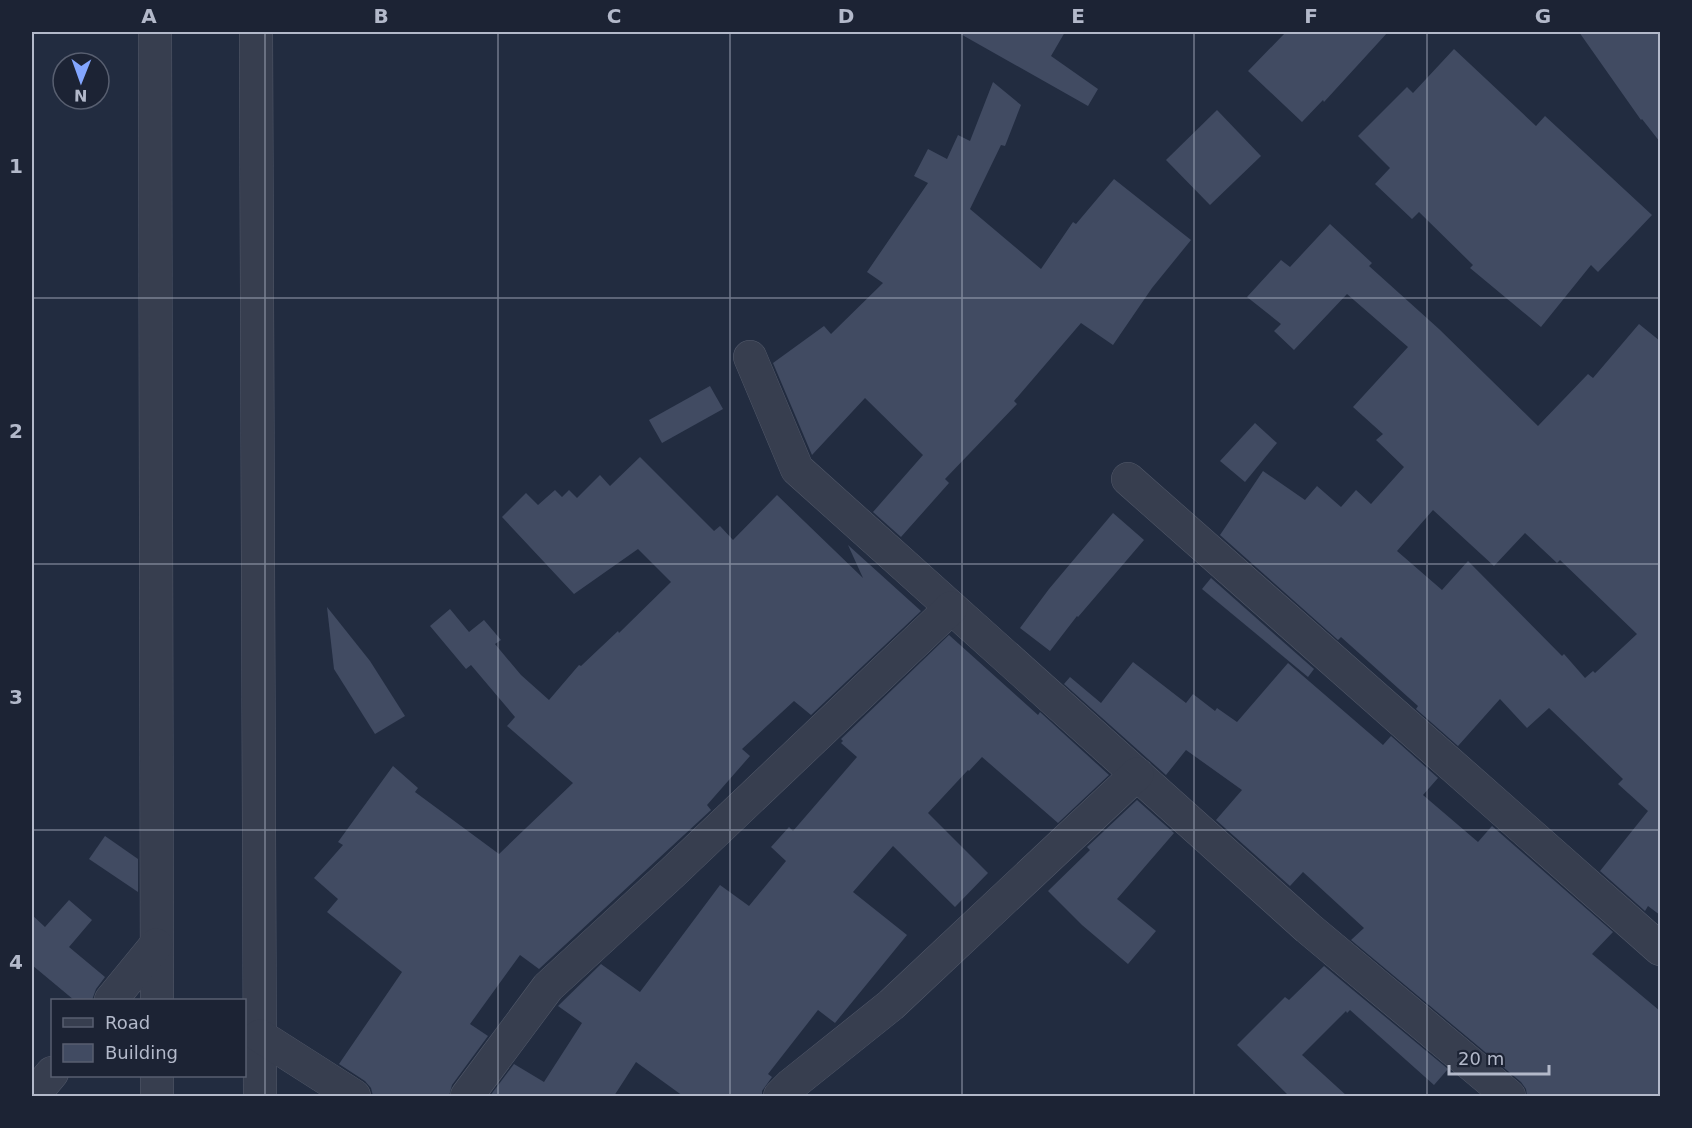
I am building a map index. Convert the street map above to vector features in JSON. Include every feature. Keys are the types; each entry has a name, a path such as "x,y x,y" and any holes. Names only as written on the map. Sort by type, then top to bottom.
{"street":[{"path":"154,32 157,999"},
{"path":"256,32 260,1096"},
{"path":"750,357 797,469 1308,928 1509,1096"},
{"path":"1128,479 1660,949"},
{"path":"467,1096 548,987 671,874 951,608"},
{"path":"780,1096 891,1005 1137,774"},
{"path":"112,999 156,945"},
{"path":"260,1036 354,1096"},
{"path":"33,1096 51,1074"},
{"path":"157,1077 157,1096"}],"building":[{"path":"957,32 1065,32 1051,56 1098,89 1088,106"},
{"path":"1286,32 1388,32 1324,102 1323,100 1302,122 1248,71"},
{"path":"1579,32 1660,32 1660,142 1641,120"},
{"path":"1454,49 1536,126 1545,116 1652,215 1598,272 1591,265 1541,327 1470,268 1473,265 1419,212 1412,219 1375,184 1390,168 1358,136 1407,87 1413,93"},
{"path":"993,82 1021,105 1005,146 1001,145 970,209 1041,269 1073,222 1076,224 1114,179 1191,240 1152,288 1113,345 1081,323 1014,401 1017,404 945,479 949,483 901,537 873,512 923,455 865,398 812,455 773,363 824,326 831,334 883,283 867,272 928,183 914,176 928,149 947,159 958,135 970,141"},
{"path":"1217,110 1261,156 1210,205 1166,160"},
{"path":"1330,224 1372,263 1369,266 1439,329 1538,426 1588,374 1593,378 1639,324 1660,341 1660,915 1648,906 1645,911 1600,871 1648,811 1618,784 1623,779 1549,708 1527,728 1500,699 1458,746 1416,709 1418,706 1341,637 1338,640 1220,535 1263,471 1305,500 1317,486 1341,507 1356,490 1371,504 1404,467 1376,440 1383,434 1353,407 1408,347 1347,294 1294,350 1274,331 1281,324 1247,297 1281,260 1290,267","holes":["1433,510 1494,566 1525,533 1557,563 1560,560 1637,634 1595,673 1593,671 1585,678 1564,654 1562,656 1468,561 1442,590 1397,551"]},
{"path":"710,386 723,409 662,443 649,420"},
{"path":"1255,423 1277,443 1245,482 1220,461"},
{"path":"640,457 714,531 720,526 733,540 777,495 863,578 848,545 921,611 811,715 794,701 742,749 750,756 707,805 711,810 539,969 520,955 470,1024 488,1036 452,1085 449,1096 373,1096 371,1088 365,1081 339,1064 402,972 327,912 338,899 314,878 343,845 338,842 393,766 418,788 415,792 499,854 573,783 507,726 515,717 471,665 466,669 430,626 450,609 469,632 484,620 501,640 495,644 521,675 549,700 579,665 581,666 618,631 619,633 671,582 638,549 574,594 502,517 526,493 538,505 555,490 562,497 569,490 577,498 600,475 610,486"},
{"path":"1113,513 1144,540 1077,616 1050,651 1020,628 1049,589"},
{"path":"1211,578 1314,669 1308,677 1202,589"},
{"path":"327,607 370,661 405,716 375,734 334,669"},
{"path":"949,635 1038,715 1040,712 1109,775 1058,823 982,757 928,813 988,873 955,907 893,846 853,892 907,935 835,1023 818,1010 768,1074 772,1077 762,1091 762,1096 683,1096 636,1062 614,1096 490,1096 514,1064 544,1082 582,1023 558,1006 601,964 640,992 720,885 749,906 786,861 771,847 789,827 793,831 857,757 841,743 843,741 841,739"},
{"path":"1133,662 1186,703 1193,694 1215,711 1217,708 1237,722 1288,663 1383,745 1391,736 1438,778 1423,795 1478,842 1492,826 1613,932 1592,954 1660,1011 1660,1096 1527,1096 1526,1089 1521,1082 1351,940 1364,928 1303,872 1290,886 1216,820 1242,790 1186,750 1166,775 1064,684 1070,677 1101,703"},
{"path":"1137,800 1174,833 1117,899 1156,931 1128,964 1082,925 1048,891 1090,850 1087,847"},
{"path":"105,836 138,859 138,892 89,859"},
{"path":"69,900 92,920 69,947 105,977 96,989 92,999 73,999 32,965 32,915 45,927"},
{"path":"1324,966 1448,1069 1434,1085 1350,1010 1347,1013 1346,1011 1302,1055 1347,1096 1289,1096 1237,1045 1285,997 1289,1000"}]}
